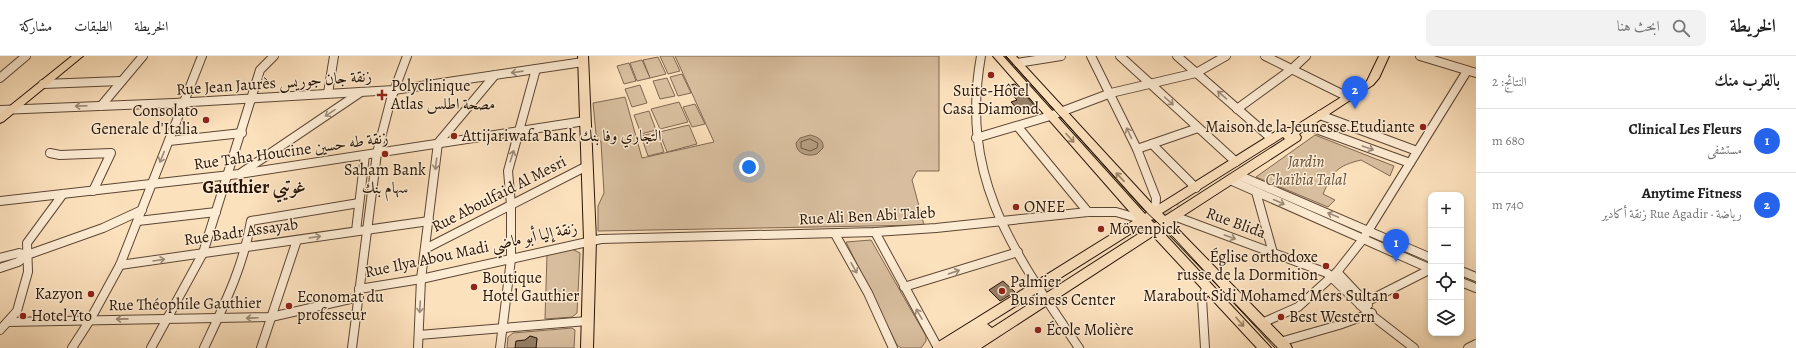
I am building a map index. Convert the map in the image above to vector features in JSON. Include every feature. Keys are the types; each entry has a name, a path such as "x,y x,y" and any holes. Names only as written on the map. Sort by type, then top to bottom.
{"main road":[{"path":"0,119 44,84 74,56"},
{"path":"998,56 1155,214 1170,219 1283,345"},
{"path":"1180,206 1372,80 1384,56"},
{"path":"583,59 590,240 586,348"},
{"path":"1014,59 1127,202 1265,348"},
{"path":"938,348 1155,214 1285,131 1293,132"},
{"path":"971,348 1296,137 1293,132"},
{"path":"1052,286 1135,233"},
{"path":"956,348 1031,299"}],"street":[{"path":"0,78 26,56"},
{"path":"101,106 143,56"},
{"path":"72,348 90,320 120,266 202,56"},
{"path":"151,348 203,253 262,67 274,56"},
{"path":"328,93 334,56"},
{"path":"352,348 377,153 394,90 407,56"},
{"path":"981,56 976,100 976,138 986,184 1000,220 1018,252 1079,348"},
{"path":"980,67 985,56"},
{"path":"1014,59 1061,56"},
{"path":"1091,56 1137,149 1156,198 1155,214"},
{"path":"1121,56 1236,162"},
{"path":"1177,56 1272,139"},
{"path":"976,138 1018,127 1111,94 1196,73 1226,56"},
{"path":"1265,56 1348,97"},
{"path":"1237,108 1292,69 1306,56"},
{"path":"1420,56 1476,73"},
{"name":"Rue Jean Jaurès زنقة جان جوريس","path":"0,110 183,102 394,90 536,69 583,59"},
{"path":"500,348 511,259 511,205 508,171 536,69"},
{"path":"1262,323 1298,307 1334,274 1363,239 1467,70"},
{"path":"418,348 422,279 438,143 495,75"},
{"path":"44,84 121,81"},
{"path":"239,174 362,91"},
{"path":"1320,115 1417,151"},
{"name":"Rue Taha Houcine زنقة طه حسين","path":"0,201 228,176 585,121"},
{"path":"1305,125 1410,163"},
{"path":"1018,127 1088,212"},
{"path":"1137,149 1198,128"},
{"path":"168,141 242,133"},
{"path":"1152,144 1196,188"},
{"path":"50,153 60,155 111,153 111,156 93,191"},
{"path":"356,231 365,155"},
{"name":"Rue Aboulfaid Al Mesri","path":"425,249 587,166"},
{"path":"1234,178 1256,192 1428,268"},
{"path":"1234,178 1368,230 1428,257"},
{"path":"1256,192 1273,253"},
{"path":"0,330 17,310 28,272 29,263 27,243 63,194"},
{"path":"1116,212 1127,202"},
{"path":"204,348 219,319 239,272 247,246 250,222 255,219 360,203"},
{"path":"0,268 18,262 27,255 103,228 142,210"},
{"path":"138,221 216,212"},
{"name":"Rue Ali Ben Abi Taleb","path":"590,240 875,232 936,228 1000,220 1088,212 1116,212 1144,220"},
{"name":"Rue Blida","path":"1170,219 1334,274 1363,304 1414,348"},
{"name":"Rue Badr Assayab","path":"120,266 247,246 429,221"},
{"path":"875,232 938,348"},
{"path":"835,234 868,293 893,348"},
{"path":"261,348 297,240"},
{"name":"Rue Ilya Abou Madi زنقة إليا أبو ماضي","path":"359,293 590,240"},
{"path":"904,287 1018,252"},
{"path":"0,258 20,253 27,255"},
{"path":"1363,304 1428,271"},
{"path":"1464,271 1476,277"},
{"path":"1464,283 1476,288"},
{"path":"1205,348 1202,300 1207,286"},
{"name":"Rue Théophile Gauthier","path":"8,322 271,317 359,293"},
{"path":"1283,345 1339,325 1375,315"},
{"path":"419,335 587,321"},
{"path":"1468,348 1476,344"}],"green space":[{"path":"660,56 673,56 680,71 668,74"},
{"path":"675,56 939,56 939,171 917,171 912,180 924,225 598,231 598,206 604,193 601,142 596,134 593,103 625,97 642,158 714,142"},
{"path":"658,57 666,74 650,78 643,60"},
{"path":"642,60 650,78 637,81 630,63"},
{"path":"629,63 636,81 624,84 617,66"},
{"path":"682,74 691,93 678,96 670,77"},
{"path":"667,78 675,96 660,99 653,81"},
{"path":"640,85 647,103 632,107 625,89"},
{"path":"679,102 688,122 660,129 651,109"},
{"path":"695,104 705,124 692,127 683,107"},
{"path":"649,111 656,130 641,134 634,115"},
{"path":"689,125 697,144 667,152 659,132"},
{"path":"657,132 664,152 648,156 641,136"},
{"name":"Jardin Chaïbia Talal","path":"1315,135 1394,166 1390,176 1361,160 1341,167 1333,175 1323,194 1335,200 1328,207 1256,177"},
{"path":"871,240 926,336 926,341 921,348 901,348 897,345 846,242"},
{"path":"572,249 580,253 577,313 572,317 545,319 547,254"},
{"path":"572,328 575,330 574,348 536,348 537,339 531,336 515,348 507,348 508,337 513,333"}],"water":[{"path":"810,135 818,138 823,143 823,148 817,154 806,155 798,150 796,143 800,138"}],"building":[{"path":"1015,84 1036,107 1021,113 1011,102 1017,100 1005,86"},
{"name":"Palmier Business Center","path":"1003,281 1015,292 1000,301 989,290"},
{"path":"530,336 537,338 536,348 515,348 516,341 525,340"}],"tunnel":[{"path":"1135,233 1180,206"},
{"path":"1031,299 1052,286"}],"tram line":[{"path":"1006,56 1142,208 1174,238 1275,348"}],"place":[{"name":"Suite-Hôtel Casa Diamond","path":"991,75"},
{"name":"Polyclinique Atlas مصحة اطلس","path":"382,95"},
{"name":"Anytime Fitness","path":"1355,109"},
{"name":"Consolato Generale d'Italia","path":"206,120"},
{"name":"Maison de la Jeunesse Etudiante","path":"1423,127"},
{"name":"Attijariwafa Bank التجاري وفا بنك","path":"454,136"},
{"name":"Saham Bank سهام بنك","path":"385,154"},
{"name":"ONEE","path":"1016,207"},
{"name":"Mövenpick","path":"1101,229"},
{"name":"Clinical Les Fleurs","path":"1396,262"},
{"name":"Église orthodoxe russe de la Dormition","path":"1326,266"},
{"name":"Boutique Hotel Gauthier","path":"474,287"},
{"name":"Palmier Business Center","path":"1002,291"},
{"name":"Kazyon","path":"91,294"},
{"name":"Marabout Sidi Mohamed Mers Sultan","path":"1396,296"},
{"name":"Economat du professeur","path":"289,306"},
{"name":"Hotel Yto","path":"23,316"},
{"name":"Best Western","path":"1281,317"},
{"name":"École Molière","path":"1038,330"}],"district":[{"name":"Gauthier غوتيي","path":"254,187"}]}
